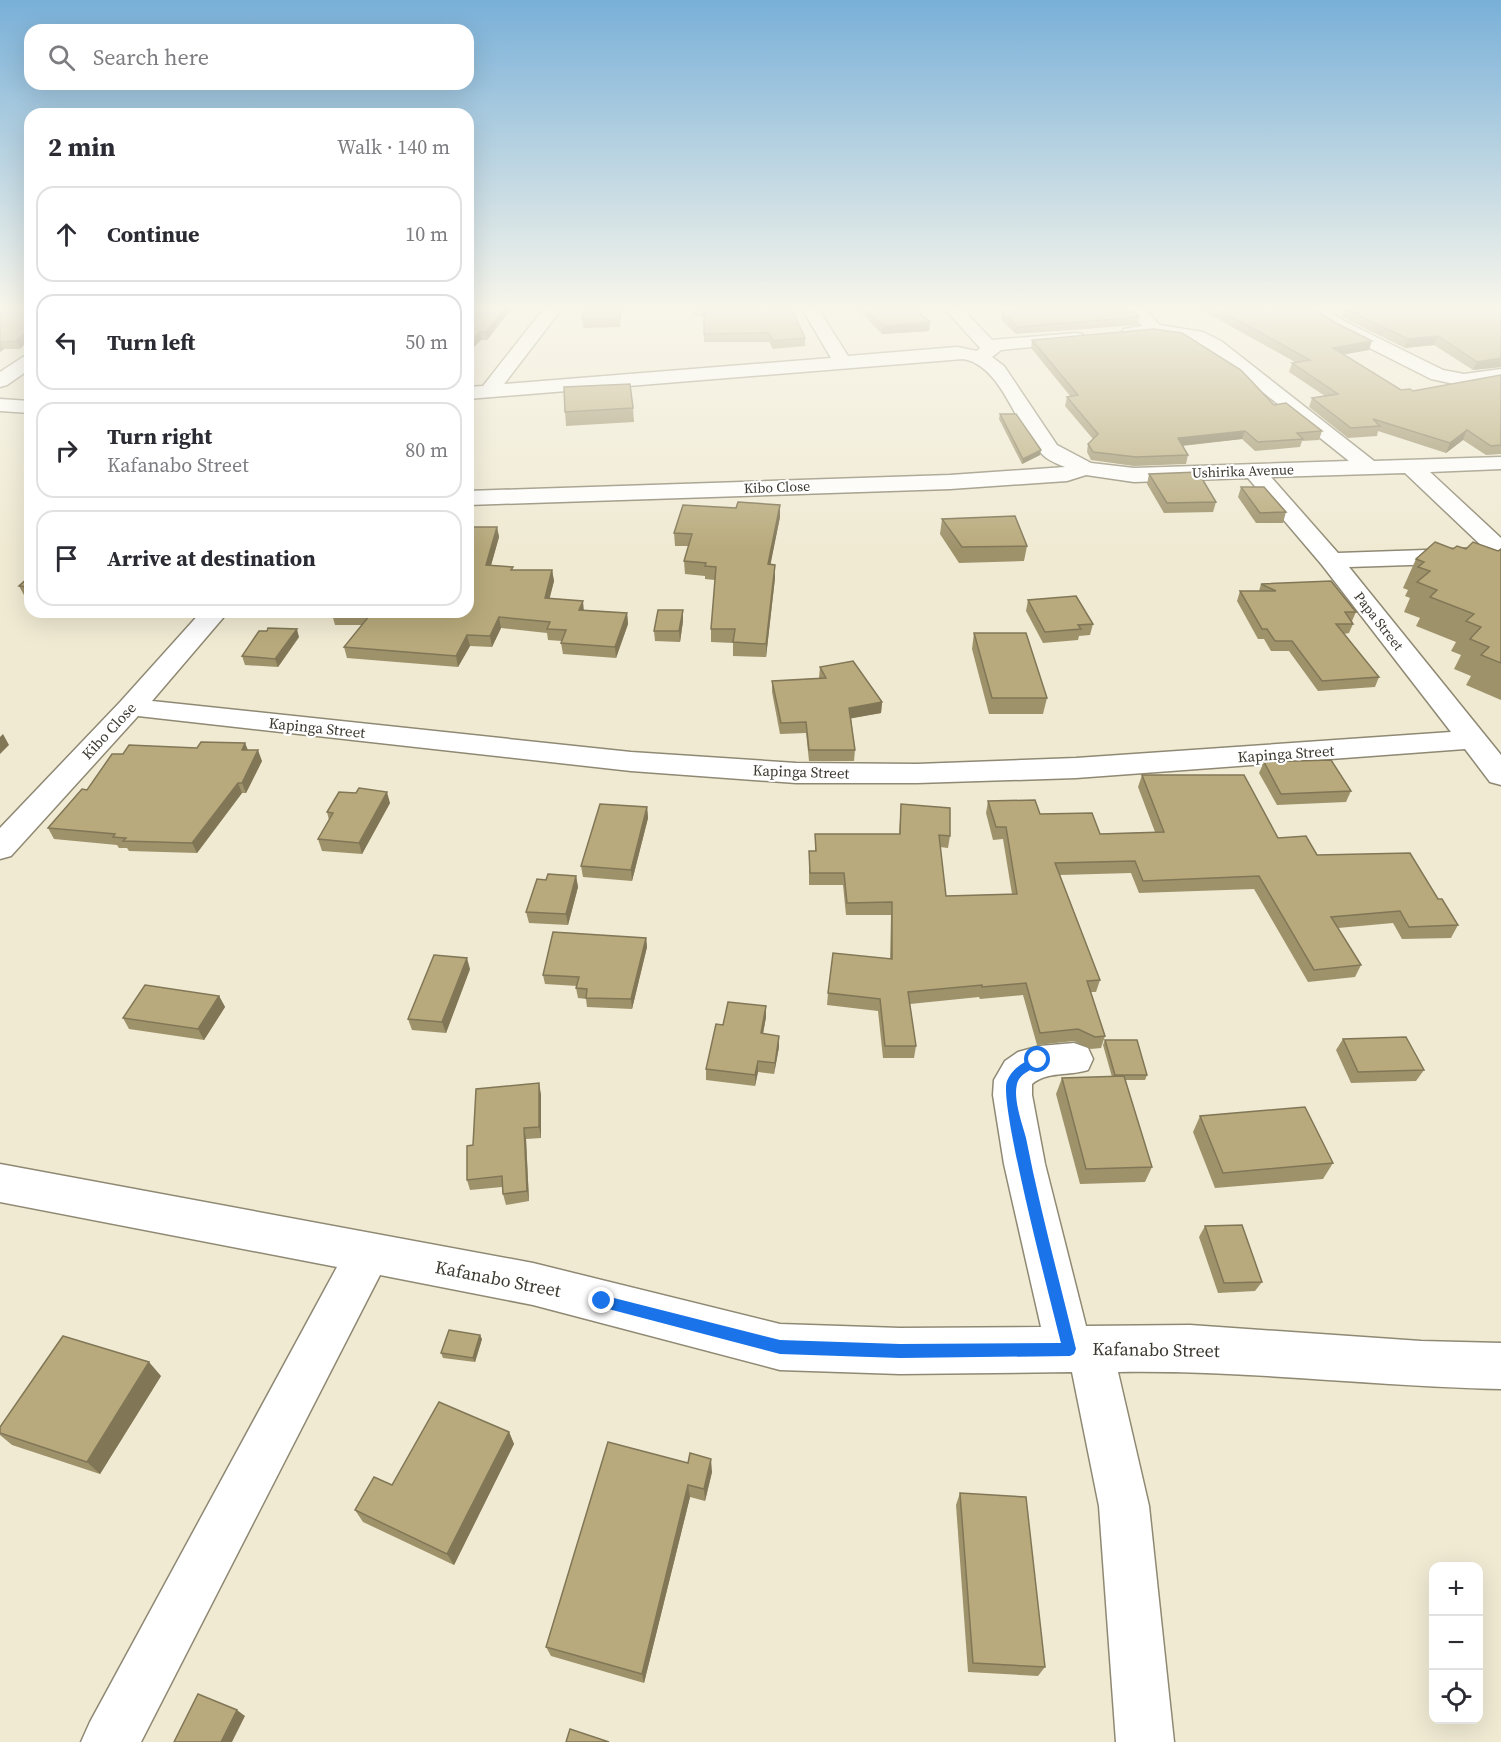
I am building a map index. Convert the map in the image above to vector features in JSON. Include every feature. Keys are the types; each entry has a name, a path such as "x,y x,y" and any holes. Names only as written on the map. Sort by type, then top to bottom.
{"street":[{"path":"474,392 521,388"},
{"name":"Ushirika Avenue","path":"1009,388 1049,449 1064,459 1085,468 1109,473 1134,475 1501,463"},
{"path":"1270,388 1369,467"},
{"path":"0,405 24,407"},
{"path":"1411,466 1488,541 1501,548"},
{"name":"Kibo Close","path":"474,498 950,482 1067,474 1085,468"},
{"name":"Papa Street","path":"1254,471 1331,560 1501,775"},
{"path":"1331,560 1501,555"},
{"name":"Kibo Close","path":"0,848 131,707 210,618"},
{"name":"Kapinga Street","path":"131,707 600,759 724,769 836,774 968,772 1166,762 1472,738"},
{"path":"1074,1059 1038,1060 1022,1067 1011,1083 1012,1100 1027,1174 1124,1506 1145,1742"},
{"name":"Kafanabo Street","path":"0,1183 532,1284 780,1347 900,1351 1190,1348 1421,1364 1501,1366"},
{"path":"110,1742 368,1254"}],"building":[{"path":"564,388 631,388 633,408 565,412"},
{"path":"1072,388 1258,388 1274,405 1286,403 1322,431 1297,433 1303,439 1258,442 1245,431 1178,438 1188,455 1136,457 1093,452 1088,444 1098,434 1067,397 1078,395"},
{"path":"1330,388 1398,388 1413,391 1428,388 1501,388 1501,445 1491,446 1467,430 1450,443 1373,419 1380,426 1351,428 1312,398 1338,394"},
{"path":"1000,414 1016,414 1041,450 1023,459"},
{"path":"1198,472 1216,502 1167,503 1149,474"},
{"path":"1241,487 1264,487 1286,512 1260,513"},
{"path":"738,502 780,505 768,564 775,565 766,644 733,642 735,629 711,629 716,567 705,566 706,563 684,561 692,534 674,533 683,505 736,508"},
{"path":"1015,516 1027,546 962,547 942,519"},
{"path":"474,527 497,527 486,565 513,567 511,570 552,570 545,598 583,601 579,610 627,613 615,647 561,643 566,630 547,629 550,622 499,617 490,636 467,635 456,656 344,647 368,618 474,618"},
{"path":"1435,542 1453,549 1457,546 1466,549 1473,542 1498,551 1501,549 1501,663 1481,655 1489,647 1470,639 1481,627 1466,621 1474,614 1430,597 1437,590 1417,582 1430,571 1418,567 1424,562 1416,559"},
{"path":"1331,581 1356,612 1345,612 1353,624 1336,624 1379,677 1322,681 1292,641 1275,641 1267,629 1262,629 1240,591 1276,591 1261,584"},
{"path":"1076,596 1093,624 1078,625 1081,629 1045,632 1028,600"},
{"path":"658,610 683,610 679,631 654,631"},
{"path":"268,628 297,629 275,659 242,656 259,631 267,631"},
{"path":"974,633 1026,633 1047,698 992,698"},
{"path":"853,661 882,702 849,708 855,750 809,750 806,722 781,723 772,681 826,678 820,667"},
{"path":"201,742 245,743 242,750 258,750 242,783 238,783 192,843 123,841 126,838 113,837 115,834 48,828 82,789 87,790 112,754 123,754 129,745 197,748"},
{"path":"1331,760 1351,791 1281,794 1264,762"},
{"path":"1142,775 1244,775 1278,838 1306,836 1317,855 1410,853 1438,899 1442,899 1458,925 1409,927 1400,911 1331,917 1361,965 1314,970 1259,876 1143,881 1135,861 1055,863 1100,980 1087,981 1105,1036 1095,1037 1078,1029 1040,1033 1026,983 982,987 982,985 908,992 916,1046 885,1046 880,999 828,993 833,953 892,959 892,902 847,903 844,873 810,873 809,851 816,851 815,834 900,834 901,804 950,808 950,836 939,835 946,896 1017,894 1006,827 996,827 988,801 1035,800 1040,814 1092,813 1100,834 1164,832"},
{"path":"359,788 387,792 359,843 318,839 333,813 327,812 339,792 356,793"},
{"path":"600,804 647,807 631,870 581,866"},
{"path":"548,874 576,876 566,914 526,912 537,879 546,880"},
{"path":"553,932 646,938 631,999 586,998 587,989 576,988 579,977 543,975"},
{"path":"434,955 467,958 442,1022 408,1019"},
{"path":"145,985 219,996 198,1029 123,1018"},
{"path":"728,1002 766,1006 761,1033 779,1036 775,1063 758,1061 755,1075 706,1069 716,1024 723,1025"},
{"path":"1406,1037 1424,1070 1358,1072 1343,1039"},
{"path":"1105,1040 1137,1040 1147,1075 1115,1075"},
{"path":"1124,1076 1152,1167 1086,1169 1062,1078"},
{"path":"539,1083 539,1127 524,1128 527,1191 503,1194 502,1176 467,1180 467,1146 473,1145 476,1089"},
{"path":"1305,1107 1333,1163 1223,1173 1200,1116"},
{"path":"1242,1225 1262,1282 1224,1283 1205,1226"},
{"path":"449,1330 480,1335 473,1358 441,1353"},
{"path":"63,1336 149,1362 87,1462 0,1433 0,1427"},
{"path":"439,1402 509,1432 447,1554 355,1510 374,1477 392,1485"},
{"path":"608,1442 688,1463 690,1453 711,1459 704,1489 688,1485 642,1674 546,1647"},
{"path":"960,1493 1026,1497 1045,1667 973,1663"},
{"path":"198,1694 237,1710 221,1742 174,1742"},
{"path":"570,1729 609,1742 566,1742"}],"route":[{"path":"602,1301 780,1347 900,1351 1070,1349 1027,1174 1012,1100 1011,1083 1022,1067 1038,1060"}]}
